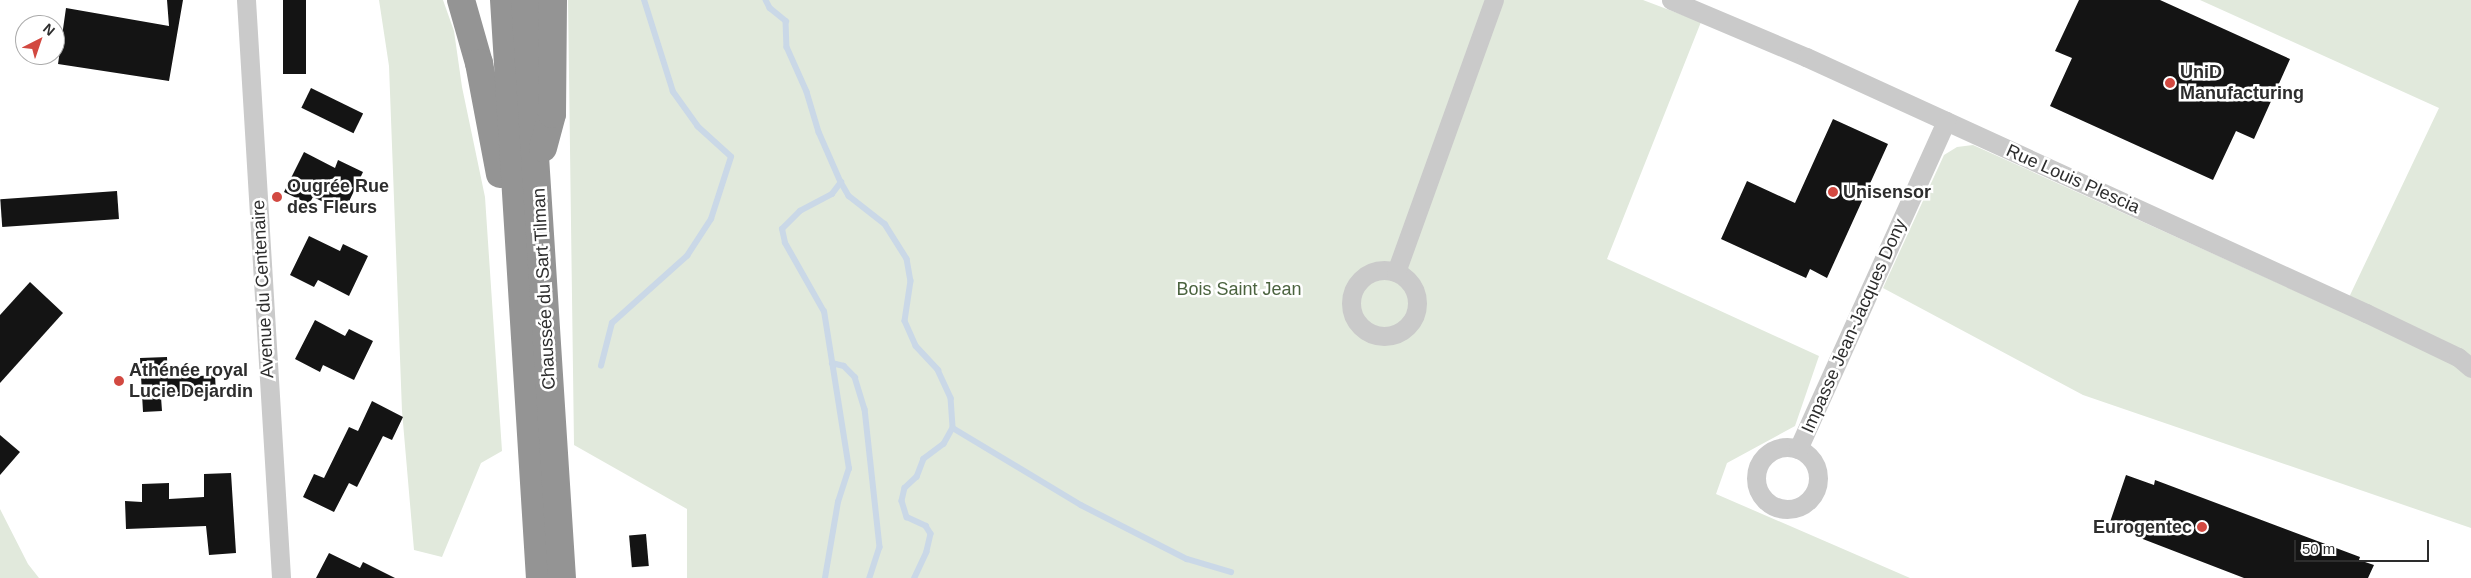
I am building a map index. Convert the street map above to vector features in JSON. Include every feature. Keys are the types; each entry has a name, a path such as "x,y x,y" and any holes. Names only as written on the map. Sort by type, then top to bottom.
{"highway":[{"path":"461,0 479,62 504,196 519,241"},
{"name":"Chaussée du Sart Tilman","path":"504,0 540,578"},
{"name":"Chaussée du Sart Tilman","path":"525,0 538,172 562,578"},
{"path":"538,172 552,114 553,0"}],"street":[{"name":"Avenue du Centenaire","path":"246,0 281,578"},
{"path":"1396,272 1494,0"},
{"name":"Rue Louis Plescia","path":"1671,0 1946,121 2366,313 2458,357 2471,368"},
{"name":"Impasse Jean-Jacques Dony","path":"1798,449 1946,121"}],"green space":[{"path":"379,0 443,0 454,31 462,87 485,197 502,451 481,463 442,557 414,550 402,411 389,66"},
{"name":"Bois Saint Jean","path":"568,0 1643,0 1701,22 1607,259 1819,356 1795,426 1727,463 1716,494 1910,578 687,578 687,509 574,445"},
{"path":"2200,0 2471,0 2471,528 2083,395 1883,288 1944,155 1957,147 1973,145 2342,312 2439,108"},
{"path":"0,509 28,564 39,578 0,578"}],"building":[{"path":"167,0 183,0 169,81 65,65 66,8 169,26"},
{"path":"283,0 306,0 306,74 283,74"},
{"name":"UniD Manufacturing","path":"2079,0 2160,0 2290,59 2254,139 2236,131 2213,180 2050,106 2072,58 2055,51"},
{"path":"311,88 363,113 353,133 301,108"},
{"name":"Unisensor","path":"1833,119 1888,144 1827,278 1810,269 1806,278 1721,239 1747,181 1795,203"},
{"path":"304,152 335,168 338,160 363,172 344,212 313,197 309,204 284,192"},
{"path":"117,191 119,219 2,227 0,199"},
{"path":"309,236 340,251 343,244 368,256 349,296 318,280 314,287 290,275"},
{"path":"30,282 63,313 0,383 0,315"},
{"path":"315,320 345,336 349,329 373,341 354,380 323,365 320,372 295,359"},
{"path":"167,357 168,378 215,375 216,394 161,397 162,411 143,412 140,358"},
{"path":"372,401 403,417 392,440 383,436 357,487 349,483 334,512 303,497 314,474 324,478 349,427 358,431"},
{"path":"0,435 20,452 0,475"},
{"path":"231,473 236,553 209,555 206,526 126,529 125,501 142,502 142,484 169,483 169,499 204,497 204,474"},
{"name":"Eurogentec","path":"2126,475 2154,485 2155,480 2360,557 2359,560 2374,565 2368,578 2244,578 2135,536 2137,532 2110,522"},
{"path":"646,534 649,566 632,567 629,535"},
{"path":"329,553 360,568 363,562 395,578 316,578"}],"waterway":[{"path":"601,366 612,323 687,256 711,219 731,157 698,127 673,92 644,0"},
{"path":"766,0 770,8 786,21 787,47 807,92 819,132 841,182 849,196 885,224 907,259 911,281 905,321 916,346 938,370 951,398 953,428 944,444 924,459 917,477 905,488 902,501 907,517 926,526 931,534 927,552 915,578"},
{"path":"825,578 838,502 849,469 824,312 785,243 782,229 800,211 832,194 841,182"},
{"path":"832,363 844,366 855,377 865,409 880,547 870,578"},
{"path":"953,428 1081,505 1187,559 1231,572"}],"place":[{"name":"UniD Manufacturing","path":"2170,83"},
{"name":"Unisensor","path":"1833,192"},
{"name":"Ougrée Rue des Fleurs","path":"277,197"},
{"name":"Athénée royal Lucie Dejardin","path":"119,381"},
{"name":"Eurogentec","path":"2202,527"}]}
